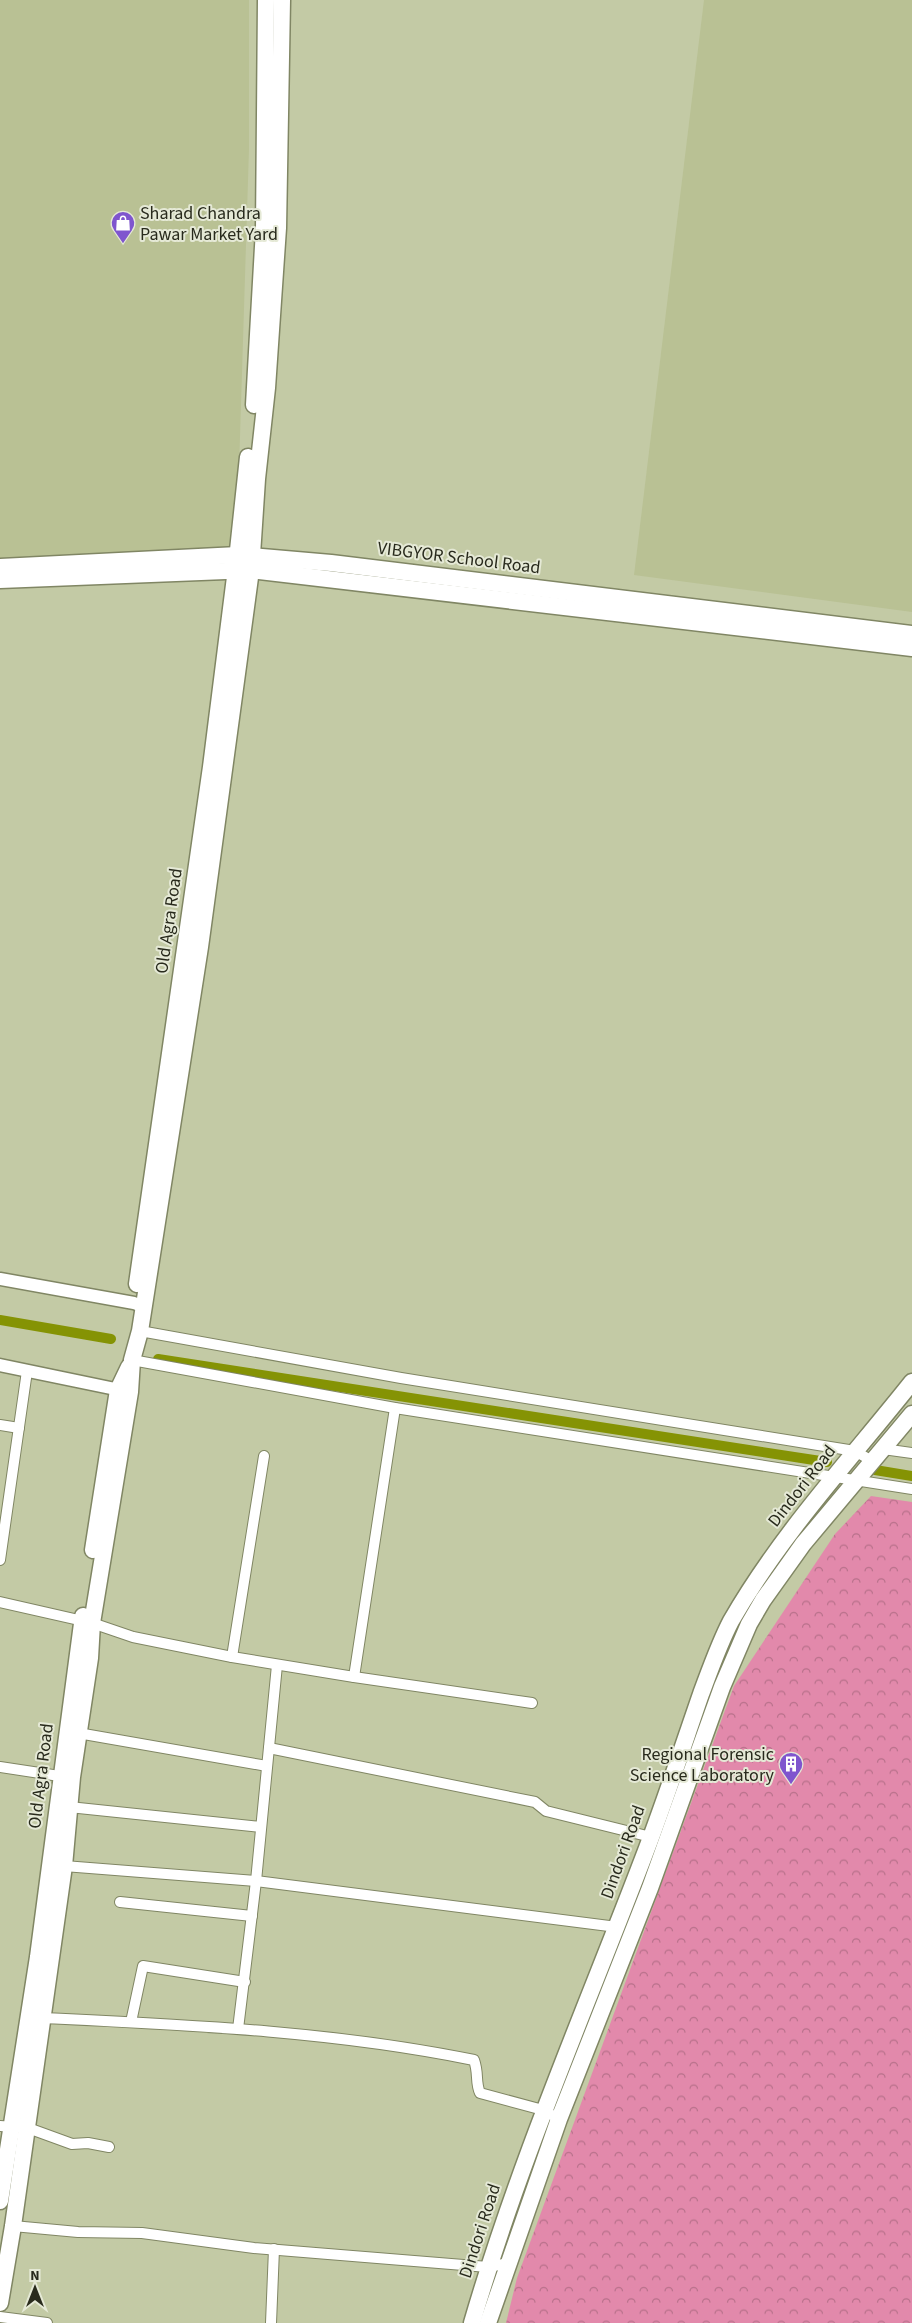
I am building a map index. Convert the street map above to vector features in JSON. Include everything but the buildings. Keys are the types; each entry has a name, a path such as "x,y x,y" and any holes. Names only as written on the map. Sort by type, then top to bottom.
{"main road":[{"path":"244,562 241,515 256,390 264,238 266,0"},
{"path":"0,2303 13,2127 43,2018 64,1866 69,1806 66,1777 78,1733 90,1658 87,1622 124,1391 140,1331 139,1305 200,947 244,562 257,479 268,388 278,228 282,0"},
{"name":"VIBGYOR School Road","path":"0,567 244,562 331,563 912,634"},
{"name":"VIBGYOR School Road","path":"0,580 244,562 912,648"},
{"name":"Dindori Road","path":"472,2323 488,2267 543,2110 617,1927 681,1750 729,1625 758,1576 834,1477 912,1382"},
{"path":"488,2323 560,2118 650,1888 722,1687 749,1624 763,1600 793,1558 912,1414"},
{"name":"Old Agra Road","path":"0,2201 66,1777 87,1622"}],"street":[{"path":"0,1280 139,1305"},
{"path":"140,1331 410,1379 877,1455 912,1453"},
{"path":"132,1360 395,1408 912,1490"},
{"path":"0,1365 124,1391"},
{"path":"0,1560 27,1371"},
{"path":"354,1676 395,1408"},
{"path":"0,1425 19,1428"},
{"path":"232,1656 264,1456"},
{"path":"0,1602 87,1622 133,1637 232,1656 532,1703"},
{"path":"238,2029 256,1881 277,1664"},
{"path":"78,1733 267,1766"},
{"path":"269,1748 535,1802 546,1811 651,1837"},
{"path":"0,1767 66,1777"},
{"path":"69,1806 261,1827"},
{"path":"64,1866 256,1881 617,1927"},
{"path":"120,1902 252,1916"},
{"path":"131,2022 143,1966 245,1982"},
{"path":"43,2018 312,2034 408,2047 474,2060 478,2072 476,2086 480,2093 543,2110 560,2118"},
{"path":"13,2127 72,2144 88,2143 109,2147"},
{"path":"7,2225 78,2232 142,2233 274,2249 488,2267 509,2263"},
{"path":"271,2323 274,2249"},
{"path":"0,2317 47,2323"}],"shaded area":[{"name":"Sharad Chandra Pawar Market Yard","path":"0,0 249,0 249,148 237,533 224,553 0,572"},
{"path":"704,0 912,0 912,612 634,575"}],"green space":[{"path":"871,1496 912,1502 912,2323 506,2323 517,2278 734,1686 835,1534"}],"waterway":[{"path":"0,1320 111,1339"},
{"path":"158,1359 827,1462"},
{"path":"875,1470 912,1476"}],"place":[{"name":"Sharad Chandra Pawar Market Yard","path":"123,244"},
{"name":"Regional Forensic Science Laboratory","path":"791,1785"}]}
